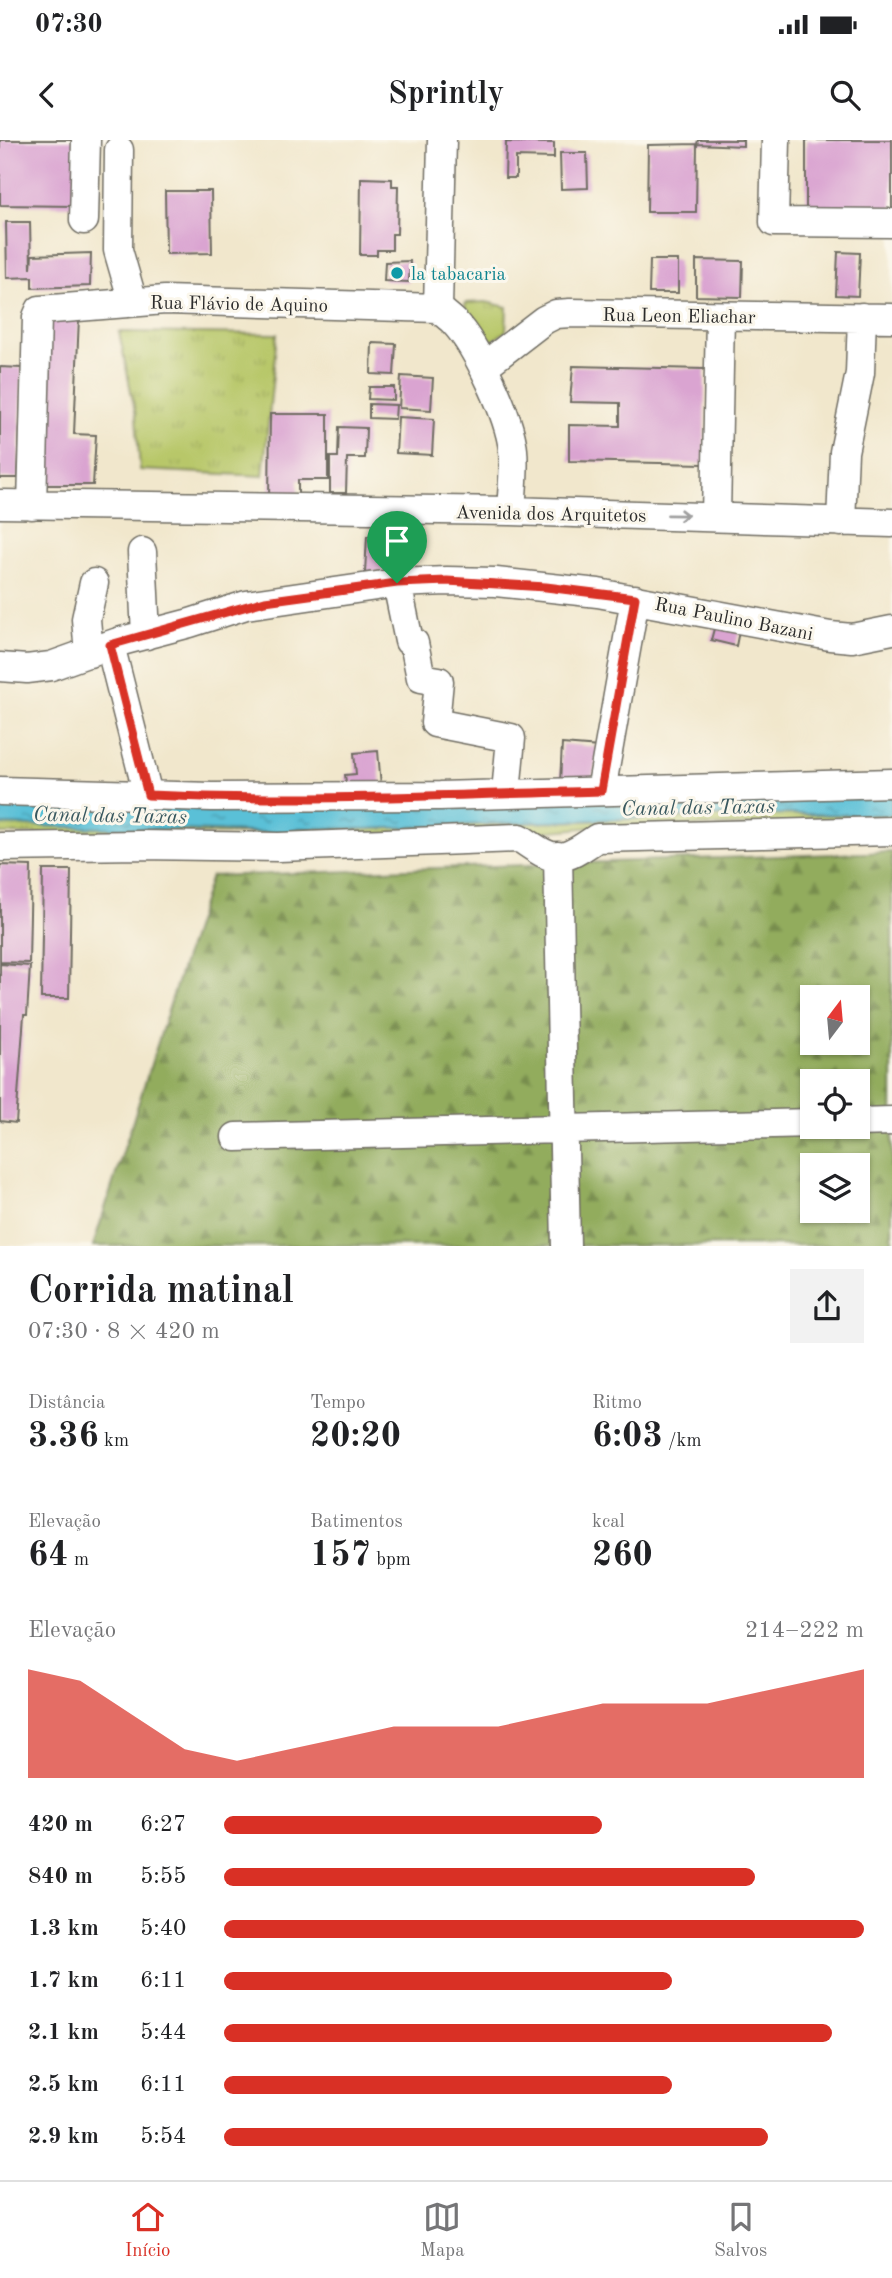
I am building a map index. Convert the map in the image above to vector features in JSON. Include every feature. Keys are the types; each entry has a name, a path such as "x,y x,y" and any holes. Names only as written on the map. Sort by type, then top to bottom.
{"street":[{"path":"84,220 86,140"},
{"path":"442,140 438,308 456,323 483,367 508,425 513,451 512,511"},
{"path":"776,140 774,222 892,223"},
{"path":"119,150 118,250 133,302"},
{"name":"Rua Flávio de Aquino","path":"32,505 37,317 40,310 165,300 438,308"},
{"name":"Rua Leon Eliachar","path":"483,367 544,320 556,314 892,318"},
{"path":"716,516 720,316"},
{"path":"841,522 844,452 860,373 862,317"},
{"name":"Avenida dos Arquitetos","path":"0,504 512,511 892,523"},
{"path":"142,552 146,635"},
{"name":"Rua Paulino Bazani","path":"0,667 27,669 51,666 246,605 397,583 496,582 565,589 635,598 788,630 830,636 852,638 892,630"},
{"path":"94,583 86,619 99,649 148,795"},
{"path":"397,583 409,641 414,643 421,678 439,681 435,723 511,738 506,793"},
{"path":"601,791 635,598"},
{"path":"0,791 226,797 892,783"},
{"path":"0,847 279,847 520,838 547,856 570,856 597,838 892,831"},
{"path":"558,856 566,1245"},
{"path":"870,1122 892,1121"},
{"path":"236,1137 800,1123"}],"green space":[{"path":"486,302 507,307 506,331 488,344 468,327 465,305"},
{"path":"119,332 277,334 263,476 140,470 136,416"},
{"path":"783,814 892,815 892,824 593,827 531,833 0,834 0,825 28,824 284,833 299,828 366,829"},
{"path":"892,852 892,1245 93,1246 211,876"}],"water":[{"name":"Canal das Taxas","path":"892,793 892,815 696,816 366,829 299,828 284,833 0,825 0,801"}],"building":[{"path":"0,140 79,140 75,206 0,205"},
{"path":"698,140 743,140 743,146 697,144"},
{"path":"806,140 892,140 892,217 806,218"},
{"path":"506,142 554,143 554,158 516,157 516,178 505,178"},
{"path":"697,144 696,212 647,212 648,145"},
{"path":"560,153 587,153 588,188 561,189"},
{"path":"361,178 392,179 392,186 398,186 397,234 392,234 392,250 377,250 377,255 360,255"},
{"path":"165,191 211,191 212,253 166,254"},
{"path":"6,222 30,222 31,269 32,255 91,253 90,286 32,288 32,277 7,278"},
{"path":"838,252 860,253 858,296 836,295"},
{"path":"650,260 678,260 678,293 649,293"},
{"path":"696,260 743,261 742,297 696,296"},
{"name":"la tabacaria","path":"410,261 409,282 384,281 385,262"},
{"path":"79,317 74,434 96,435 93,485 39,485 43,324"},
{"path":"372,343 396,344 394,375 371,374"},
{"path":"573,366 705,369 704,464 569,461 569,425 620,426 620,403 570,402"},
{"path":"0,367 22,368 18,478 0,478"},
{"path":"401,376 433,378 431,410 399,408"},
{"path":"369,387 394,387 394,400 368,399"},
{"path":"369,404 396,405 395,419 369,418"},
{"path":"270,414 328,414 328,480 298,480 298,502 269,502"},
{"path":"398,417 434,419 432,455 396,453"},
{"path":"339,427 366,428 365,458 347,458 346,493 330,493 330,457 338,457"},
{"path":"396,535 394,570 365,573 367,536"},
{"path":"715,625 739,631 736,646 711,640"},
{"path":"562,744 599,747 592,781 560,783"},
{"path":"378,751 381,786 347,789 345,775 356,774 354,753"},
{"path":"0,865 31,866 29,963 0,962"},
{"path":"43,870 71,870 69,998 41,998"},
{"path":"0,964 30,966 16,1123 0,1121"}],"place":[{"name":"la tabacaria","path":"397,273"}],"route":[{"path":"496,582 635,598 601,791 440,796 148,795 110,645 246,605 397,583 496,582"}]}
